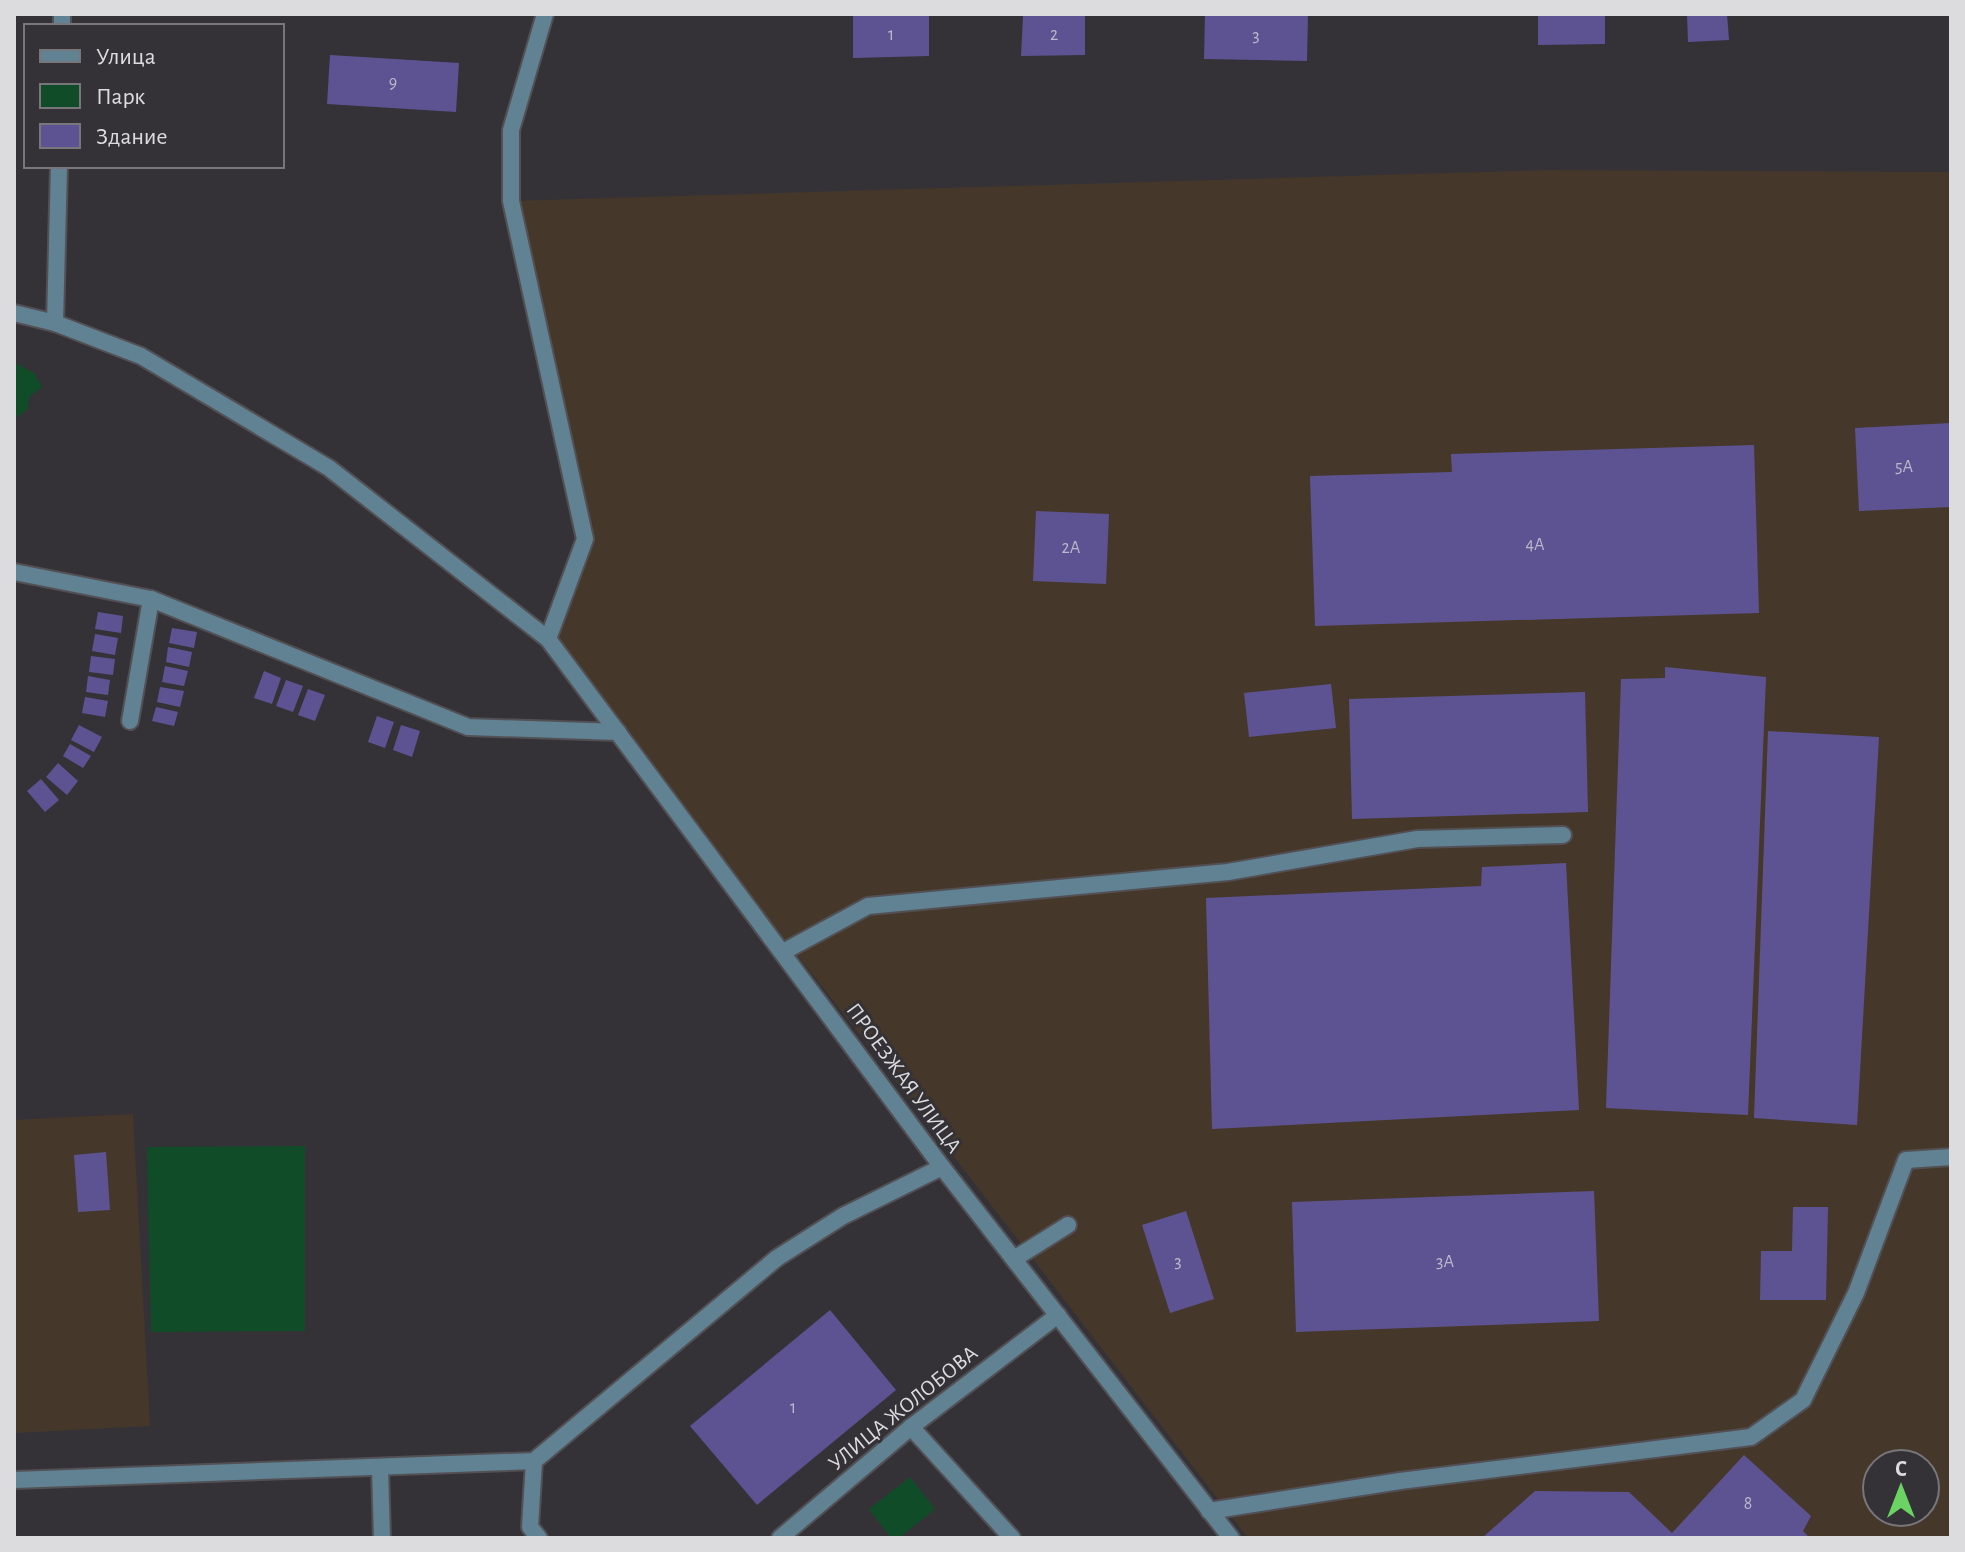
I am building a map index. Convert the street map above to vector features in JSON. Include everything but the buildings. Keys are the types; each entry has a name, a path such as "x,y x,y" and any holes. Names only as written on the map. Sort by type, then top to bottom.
{"street":[{"path":"545,14 511,130 511,201 585,539 548,639"},
{"path":"55,323 59,168"},
{"name":"ПРОЕЗЖАЯ УЛИЦА","path":"14,313 55,323 141,356 329,468 548,639 942,1167 1231,1538"},
{"path":"14,572 151,599 468,727 618,732"},
{"path":"130,721 151,599"},
{"path":"783,952 868,906 1228,872 1417,839 1563,835"},
{"path":"1209,1511 1400,1481 1751,1437 1803,1400 1856,1293 1906,1160 1951,1157"},
{"path":"14,1480 534,1461 777,1258 843,1216 942,1167"},
{"path":"1014,1259 1068,1225"},
{"name":"УЛИЦА ЖОЛОБОВА","path":"780,1538 911,1427 1058,1315"},
{"path":"911,1427 1012,1538"},
{"path":"534,1461 530,1527 539,1538"},
{"path":"380,1467 382,1538"}],"shaded area":[{"path":"1549,170 1951,172 1951,1538 1248,1538 850,1022 548,639 585,539 511,201"},
{"path":"133,1114 150,1426 14,1433 14,1120"}],"green space":[{"path":"16,363 34,373 42,387 29,397 28,409 14,419"},
{"path":"305,1146 305,1331 151,1332 147,1147"},
{"path":"910,1477 935,1509 899,1538 891,1538 869,1509"}]}
